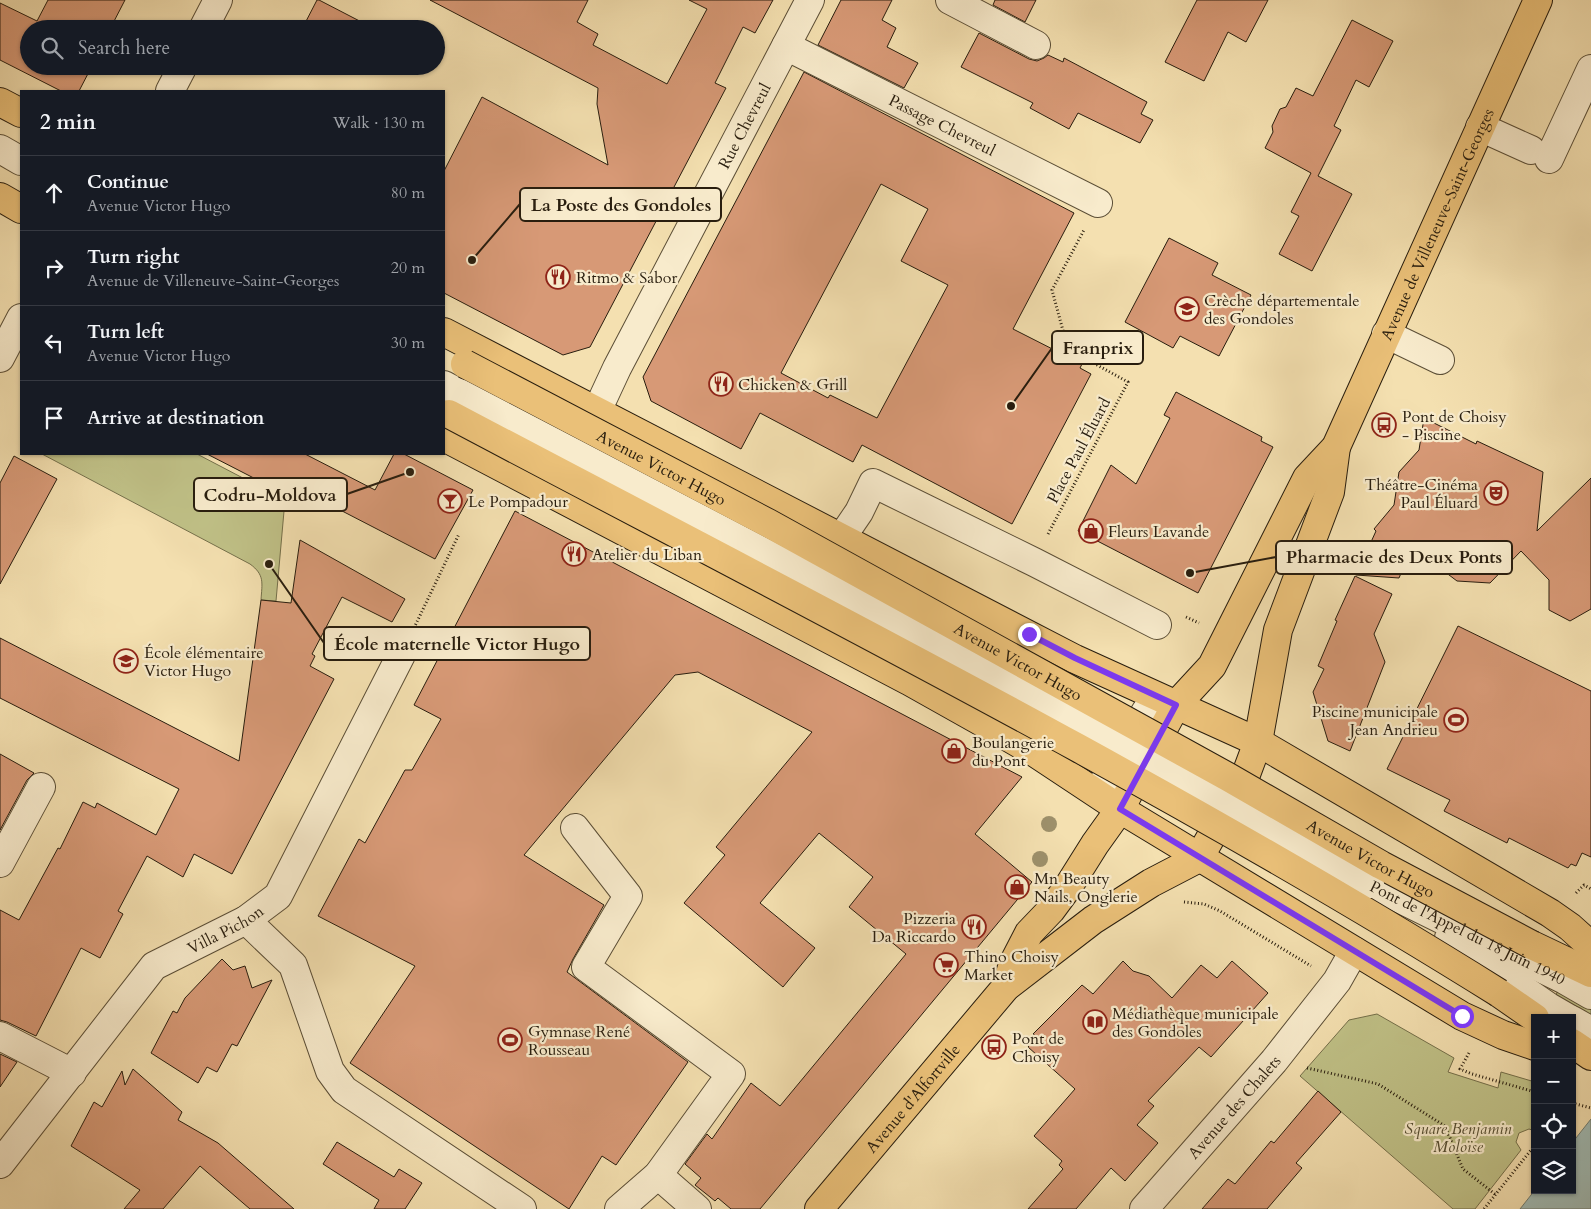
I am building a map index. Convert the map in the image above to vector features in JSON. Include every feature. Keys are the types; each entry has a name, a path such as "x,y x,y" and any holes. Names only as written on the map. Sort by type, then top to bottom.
{"main road":[{"name":"Avenue de Villeneuve-Saint-Georges","path":"1258,742 1278,630 1330,492 1336,446 1538,0"},
{"path":"0,102 20,112"},
{"path":"0,197 20,208"},
{"name":"Avenue Victor Hugo","path":"445,333 1075,658 1258,742 1550,913 1570,927 1591,946"},
{"name":"Avenue Victor Hugo","path":"454,356 914,603 1228,777 1381,865 1532,945 1591,973"},
{"path":"448,408 915,684 1034,752 1120,809 1462,1016 1477,1036 1503,1035 1531,1045"},
{"path":"448,408 1197,814 1357,905 1499,993 1531,1015"},
{"name":"Avenue de Villeneuve-Saint-Georges","path":"1120,809 1176,705 1212,666 1308,478 1336,446"},
{"path":"1200,858 1245,778 1258,742"},
{"name":"Avenue d'Alfortville","path":"1006,988 1013,964 1029,934 1051,910 1068,887 1120,809"},
{"name":"Avenue d'Alfortville","path":"819,1209 1006,988 1093,920 1151,883 1200,858"},
{"path":"1576,1046 1591,1056"},
{"path":"1576,1060 1591,1066"}],"street":[{"path":"208,20 218,0"},
{"name":"Rue Chevreul","path":"597,411 617,368 810,0"},
{"path":"950,0 1036,45"},
{"name":"Passage Chevreul","path":"786,46 1098,203"},
{"path":"1480,127 1540,155 1591,69"},
{"path":"171,90 178,75"},
{"path":"0,150 20,160"},
{"path":"0,358 20,320"},
{"path":"1386,334 1440,360"},
{"name":"Avenue Victor Hugo","path":"448,408 911,629 1218,797 1370,884"},
{"path":"842,538 859,512 873,482 1157,625"},
{"name":"Villa Pichon","path":"0,1164 154,966 246,920 278,896 402,656"},
{"path":"0,863 42,787"},
{"path":"575,828 628,896 586,967 731,1074 658,1175 619,1209"},
{"name":"Pont de l'Appel du 18 Juin 1940","path":"1370,884 1565,980 1591,995"},
{"name":"Pont de l'Appel du 18 Juin 1940","path":"1370,884 1561,1014"},
{"path":"246,920 294,965 330,1071 344,1090 522,1209"},
{"name":"Avenue des Chalets","path":"1144,1209 1274,1061 1337,981 1354,951"},
{"path":"1576,1022 1591,1031"},
{"path":"0,1036 72,1073"},
{"path":"658,1175 696,1209"}],"path":[{"name":"Place Paul Éluard","path":"1034,562 1128,382 1068,349 1052,290 1098,203"},
{"path":"402,656 459,534"},
{"path":"1189,618 1198,622"},
{"path":"1573,898 1584,885 1591,889"},
{"path":"1184,902 1204,904 1220,911 1337,981"},
{"path":"1477,1036 1460,1069 1531,1091"},
{"path":"1274,1061 1378,1084 1445,1126 1463,1169 1496,1195"},
{"path":"1576,1103 1591,1108"},
{"path":"1484,1209 1533,1149"}],"green space":[{"path":"44,455 199,455 285,500 276,601 261,600 262,580 255,568"},
{"path":"1558,990 1591,1004 1591,1019 1556,998"},
{"name":"Square Benjamin Moloïse","path":"1377,1014 1454,1058 1448,1072 1498,1088 1501,1072 1531,1081 1531,1130 1519,1133 1516,1142 1521,1150 1475,1209 1453,1209 1300,1076 1349,1020"}],"water":[{"path":"1591,1119 1591,1209 1520,1209 1532,1194 1576,1194 1576,1138"}],"building":[{"path":"48,0 125,0 115,20 38,20"},
{"path":"317,0 319,0 358,20 307,20"},
{"path":"430,0 588,0 577,22 598,34 593,45 667,84 707,9 689,0 773,0 755,33 743,27 715,83 726,88 590,347 563,355 445,294 445,169 482,97 608,165 597,104 598,88"},
{"path":"841,0 892,0 882,20 896,28 887,47 918,63 904,88 818,45"},
{"path":"995,0 1036,0 1025,22 993,5"},
{"path":"1197,0 1268,0 1246,42 1228,32 1204,81 1165,62"},
{"path":"0,3 35,20 20,20 20,70 0,60"},
{"path":"1352,20 1393,41 1369,87 1356,80 1334,126 1341,130 1318,176 1352,194 1312,271 1279,254 1299,216 1291,212 1311,173 1265,148 1273,132 1272,126 1280,109 1286,107 1296,88 1313,96"},
{"path":"979,33 1029,59 1037,61 1048,55 1063,62 1064,58 1147,102 1141,114 1153,120 1140,143 1078,113 1069,129 1030,108 1033,103 961,67"},
{"path":"804,72 1074,213 1013,329 1082,364 1080,368 1091,374 1012,524 862,445 853,462 760,413 741,449 651,401 643,377","holes":["881,184 928,209 901,261 948,285 877,418 830,395 828,398 781,373"]},
{"path":"30,75 87,75 80,90 59,90"},
{"name":"Crèche départementale des Gondoles","path":"1169,238 1218,263 1212,275 1251,295 1219,356 1180,336 1173,348 1125,322"},
{"path":"1176,392 1262,437 1261,441 1273,447 1198,593 1078,531 1111,465 1136,484 1170,418 1164,415"},
{"path":"1424,418 1476,444 1477,441 1543,472 1537,531 1591,478 1591,609 1570,621 1549,610 1549,580 1521,551 1490,583 1457,581 1412,547 1399,578 1356,575 1376,531 1374,529 1394,505 1399,472 1419,450"},
{"path":"209,455 307,455 375,490 393,455 406,455 473,490 435,559 286,482 281,492"},
{"path":"14,456 57,479 0,584 0,483"},
{"path":"515,511 1022,777 975,834 1032,882 760,1209 731,1209 718,1198 715,1201 695,1185 701,1178 685,1164 707,1134 712,1139 751,1083 780,1106 906,954 849,907 873,877 819,833 760,903 815,948 783,987 684,903 725,855 716,847 812,732 698,672 675,675 524,855 604,905 567,972 688,1062 616,1165 602,1156 569,1209 350,1063 415,966 318,916 359,839 365,843 405,770 412,770 441,719 414,705"},
{"path":"300,540 405,599 392,622 342,597 312,654 315,656 310,666 334,679 232,874 194,854 183,877 147,856 118,911 123,914 100,958 81,948 36,1036 0,1020 0,910 19,920 58,848 60,849 83,802 95,808 97,803 156,835 179,789 0,698 0,638 239,761 261,600 291,603"},
{"path":"1355,576 1392,594 1374,634 1385,662 1350,751 1328,741 1313,692 1324,669 1318,666 1337,621 1335,620"},
{"name":"Piscine municipale Jean Andrieu","path":"1458,626 1591,691 1591,857 1582,853 1576,866 1571,864 1568,868 1509,838 1507,843 1444,811 1450,800 1387,769"},
{"path":"0,754 34,773 27,780 0,830"},
{"path":"222,959 233,970 245,966 252,988 272,980 237,1046 232,1044 217,1072 207,1067 198,1083 151,1053 173,1011 177,1013 185,998"},
{"path":"1123,961 1133,971 1149,976 1172,998 1201,965 1217,978 1232,961 1268,993 1211,1057 1199,1047 1148,1101 1154,1106 1137,1125 1158,1143 1125,1181 1111,1168 1076,1209 1028,1209 1063,1169 1059,1165 1062,1161 1034,1136 1075,1089 1028,1047 1037,1037 1033,1034 1082,985 1093,994"},
{"path":"0,1054 17,1062 0,1087"},
{"path":"133,1069 182,1112 178,1120 218,1143 294,1209 250,1209 200,1166 163,1209 124,1209 140,1190 71,1146 94,1102 102,1107 122,1071 125,1085"},
{"path":"1318,1091 1341,1112 1296,1163 1302,1168 1267,1209 1202,1209 1228,1179 1235,1184 1271,1141 1274,1143"},
{"path":"337,1142 394,1177 399,1169 422,1183 405,1209 374,1209 379,1200 323,1164"}],"place":[{"name":"La Poste des Gondoles","path":"472,260"},
{"name":"Ritmo & Sabor","path":"558,277"},
{"name":"Crèche départementale des Gondoles","path":"1187,309"},
{"name":"Chicken & Grill","path":"721,384"},
{"name":"Franprix","path":"1011,406"},
{"name":"Pont de Choisy - Piscine","path":"1384,425"},
{"name":"Codru-Moldova","path":"410,472"},
{"name":"Théâtre-Cinéma Paul Éluard","path":"1496,493"},
{"name":"Le Pompadour","path":"450,501"},
{"name":"Fleurs Lavande","path":"1091,531"},
{"name":"Atelier du Liban","path":"574,554"},
{"name":"École maternelle Victor Hugo","path":"269,564"},
{"name":"Pharmacie des Deux Ponts","path":"1190,573"},
{"name":"École élémentaire Victor Hugo","path":"126,661"},
{"name":"Piscine municipale Jean Andrieu","path":"1456,720"},
{"name":"Boulangerie du Pont","path":"954,751"},
{"name":"Mn Beauty Nails, Onglerie","path":"1017,887"},
{"name":"Pizzeria Da Riccardo","path":"974,927"},
{"name":"Thino Choisy Market","path":"946,965"},
{"name":"Médiathèque municipale des Gondoles","path":"1095,1022"},
{"name":"Gymnase René Rousseau","path":"510,1040"},
{"name":"Pont de Choisy","path":"994,1047"}],"route":[{"path":"1029,634 1075,658 1176,705 1120,809 1462,1016"}]}
